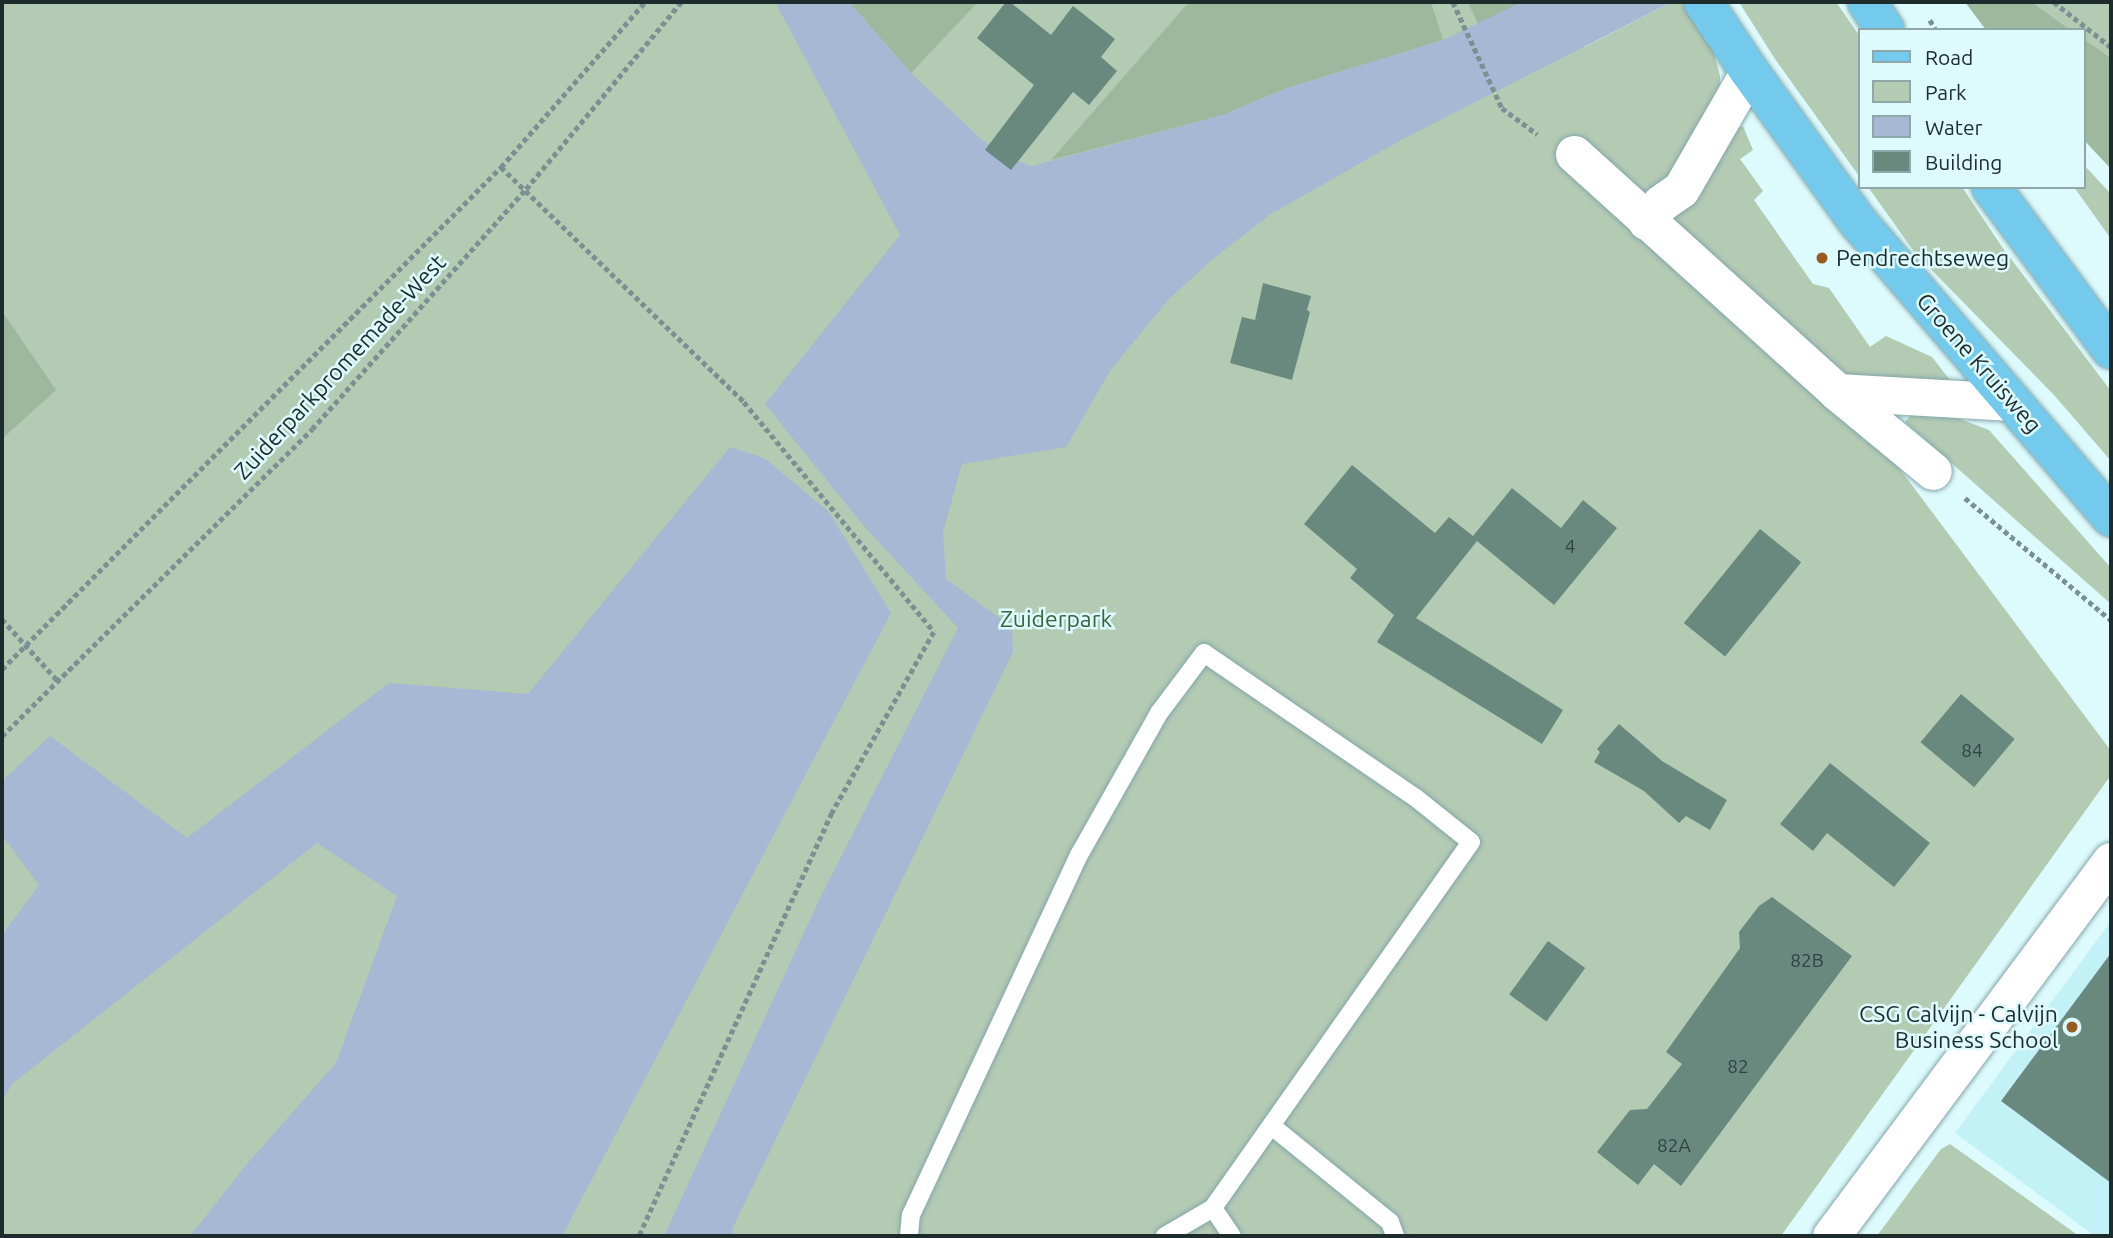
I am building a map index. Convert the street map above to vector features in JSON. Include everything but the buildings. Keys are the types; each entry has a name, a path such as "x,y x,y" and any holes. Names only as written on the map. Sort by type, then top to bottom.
{"main road":[{"path":"1867,2 1884,28"},
{"name":"Groene Kruisweg","path":"1708,9 1749,71 1858,222 2111,517"},
{"path":"1992,189 2111,349"}],"street":[{"path":"1646,221 1661,203 1681,189 1749,71"},
{"path":"1574,154 1838,391 1933,471"},
{"path":"1838,391 2012,402"},
{"path":"1831,1236 2111,861"}],"lane":[{"path":"909,1236 912,1215 1079,855 1159,713 1204,653 1416,798 1471,842 1273,1127 1213,1208 1165,1236"},
{"path":"1273,1127 1390,1222 1395,1236"},
{"path":"1213,1208 1233,1236"}],"path":[{"name":"Zuiderparkpromemade-West","path":"2,669 501,167 645,2"},
{"name":"Zuiderparkpromemade-West","path":"2,736 312,429 526,190 681,2"},
{"path":"1452,2 1502,108"},
{"path":"2054,2 2111,47"},
{"path":"501,167 744,402 934,632 832,813 639,1236"},
{"path":"1933,471 2111,620"},
{"path":"2,619 58,681"}],"shaded area":[{"name":"CSG Calvijn - Calvijn Business School","path":"2111,921 2111,1236 2095,1236 1955,1133"}],"green space":[{"name":"Zuiderpark","path":"2,2 1550,2 1584,47 1672,2 1682,2 1713,49 1720,76 1720,99 1674,168 1698,199 1738,128 1743,126 1753,150 1740,159 1763,191 1754,200 1813,284 1829,288 1870,347 1886,336 1932,357 1953,384 1850,377 1801,337 2111,751 2111,775 1781,1236 2,1236"},
{"path":"849,2 978,2 911,73"},
{"path":"1189,2 1431,2 1443,40 1287,88 1223,115 1051,160"},
{"path":"1468,2 1522,2 1478,24"},
{"path":"1739,2 1836,2 1857,32 1857,173 1775,59"},
{"path":"1965,2 2038,2 2036,5 2068,28 1984,28"},
{"path":"2038,2 2111,2 2111,58 2085,39 2085,28 2068,28 2036,5"},
{"path":"2085,39 2111,58 2111,169 2085,141"},
{"path":"2085,166 2111,194 2111,239 2075,189 2085,189"},
{"path":"1869,189 1963,189 2002,247 2111,391 2111,461 2054,395 1915,253"},
{"path":"2,311 56,390 2,439"},
{"path":"1911,415 1957,418 1989,430 2111,568 2111,604 1905,422"},
{"path":"1950,1144 2079,1236 1877,1236 1941,1149"}],"water":[{"path":"775,2 849,2 911,73 981,139 1008,158 1032,166 1223,115 1287,88 1443,40 1522,2 1672,2 1401,140 1271,214 1214,258 1168,300 1110,371 1066,447 962,464 943,532 946,579 1012,627 1013,652 732,1229 734,1236 664,1236 821,896 958,628 863,525 765,404 900,235"},
{"path":"730,447 764,458 829,512 891,613 562,1236 190,1236 246,1165 336,1063 397,896 317,843 12,1084 2,1102 2,935 39,885 2,835 2,781 50,736 187,838 389,683 528,694"}],"place":[{"name":"Pendrechtseweg","path":"1822,258"},
{"name":"CSG Calvijn - Calvijn Business School","path":"2072,1027"}]}
